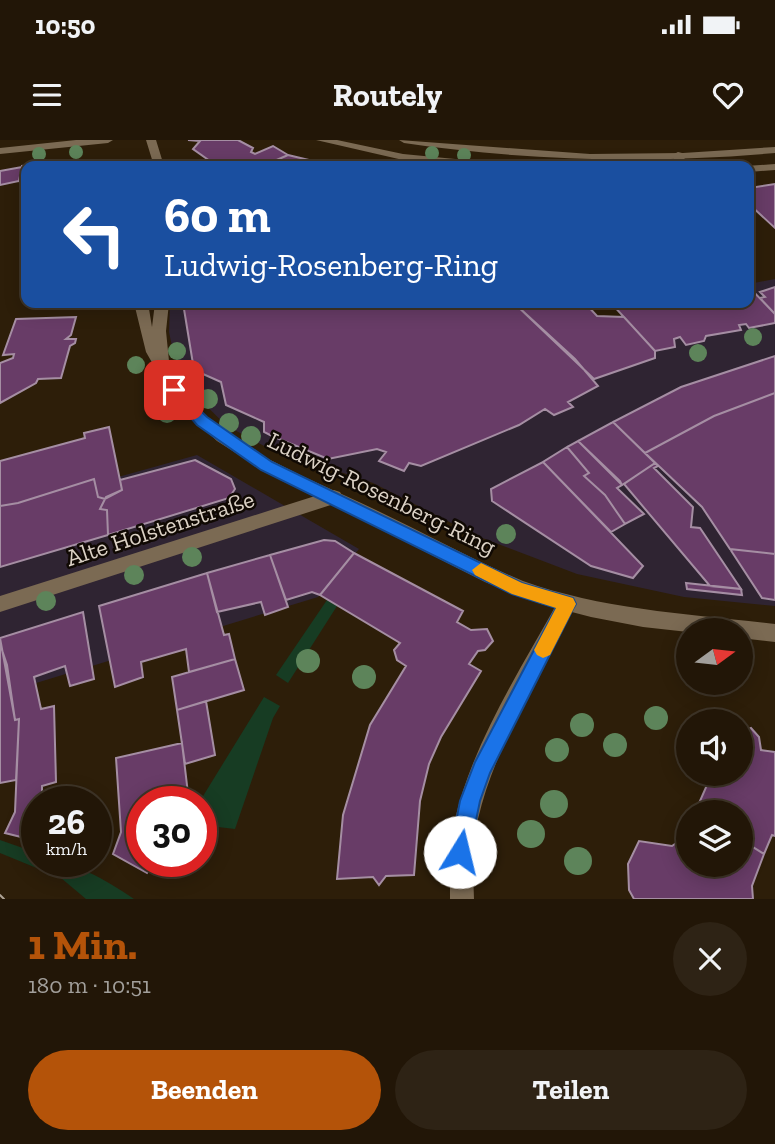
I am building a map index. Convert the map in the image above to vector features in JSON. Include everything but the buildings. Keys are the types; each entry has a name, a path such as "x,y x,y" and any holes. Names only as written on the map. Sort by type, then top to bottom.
{"street":[{"path":"0,151 108,140"},
{"path":"151,140 157,161"},
{"path":"321,140 403,157 445,161"},
{"path":"404,140 519,153 681,161 775,150"},
{"path":"754,169 775,167"},
{"name":"Ludwig-Rosenberg-Ring","path":"142,308 148,342 174,390 202,421 267,466 518,589 567,604 775,633"},
{"name":"Ludwig-Rosenberg-Ring","path":"161,308 159,331 164,371"},
{"name":"Alte Holstenstraße","path":"0,604 334,497"},
{"path":"462,899 459,871 462,833 470,801 509,713 567,604"}],"shaded area":[{"path":"775,279 775,606 684,597 577,574 477,536 373,483 266,447 227,426 198,398 174,356 169,332 170,308 519,308 547,334 651,308 754,308 754,283"},
{"path":"197,455 359,549 318,597 0,694 0,510"}],"green space":[{"path":"327,600 337,606 288,683 276,675"},
{"path":"264,697 280,706 273,718 235,829 217,827 217,786 209,786"},
{"path":"0,840 21,847 21,862 0,853"},
{"path":"59,877 98,877 134,899 86,899"}],"tram line":[{"path":"0,895 4,899"}],"slow traffic":[{"path":"481,570 518,589 567,604 543,650"}],"route":[{"path":"174,390 202,421 267,466 518,589 567,604 482,769 470,801 460,852"}]}
